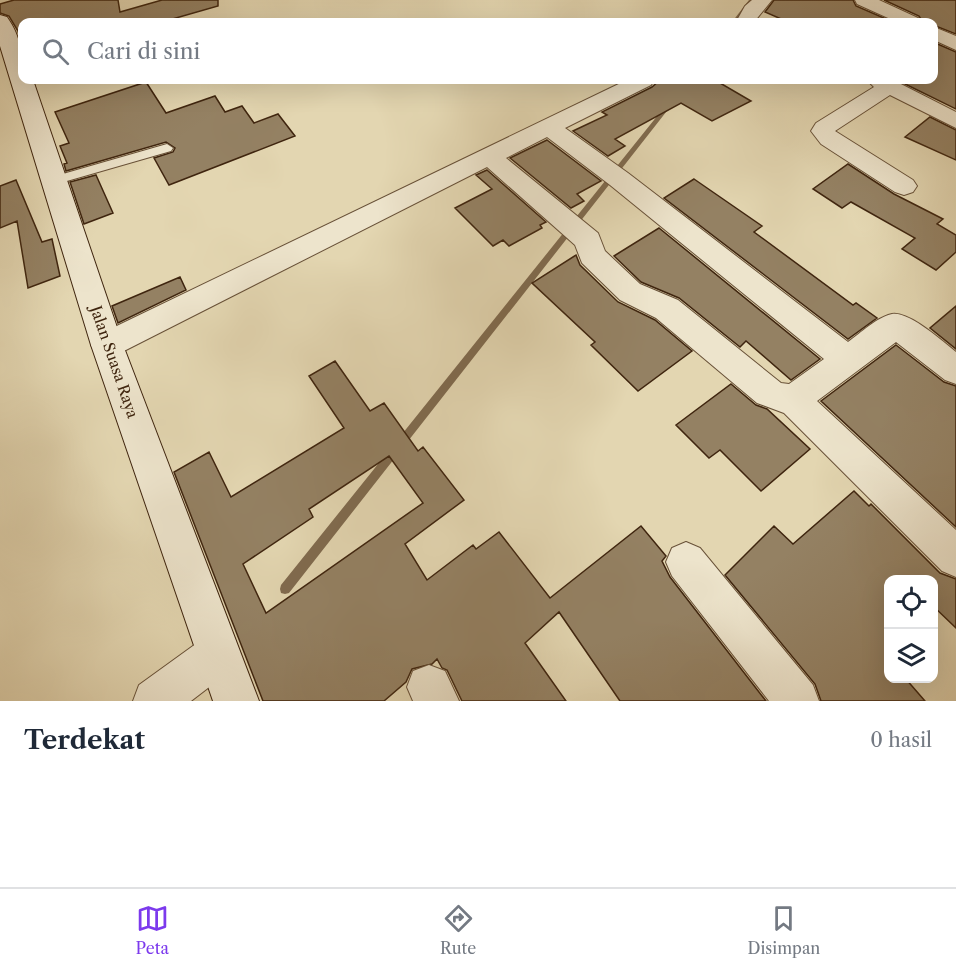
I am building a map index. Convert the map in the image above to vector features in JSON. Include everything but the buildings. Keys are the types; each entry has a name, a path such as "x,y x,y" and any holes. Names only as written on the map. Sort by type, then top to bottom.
{"street":[{"path":"747,18 763,0"},
{"path":"864,0 902,18"},
{"name":"Jalan Suasa Raya","path":"0,21 18,51"},
{"name":"Jalan Suasa Raya","path":"27,84 54,181 106,345 236,701"},
{"path":"106,345 635,84"},
{"path":"883,84 823,131 829,139 904,186"},
{"path":"886,84 956,121"},
{"path":"547,126 613,175 848,360"},
{"path":"489,156 588,240 592,256 630,292 668,309 762,389 777,397 793,400 956,557"},
{"path":"793,400 894,326 901,328 956,370"},
{"path":"686,562 797,701"},
{"path":"155,701 219,653"}],"lane":[{"path":"54,181 166,148"}],"waterway":[{"path":"737,18 752,0"},
{"path":"285,589 668,106"}]}
